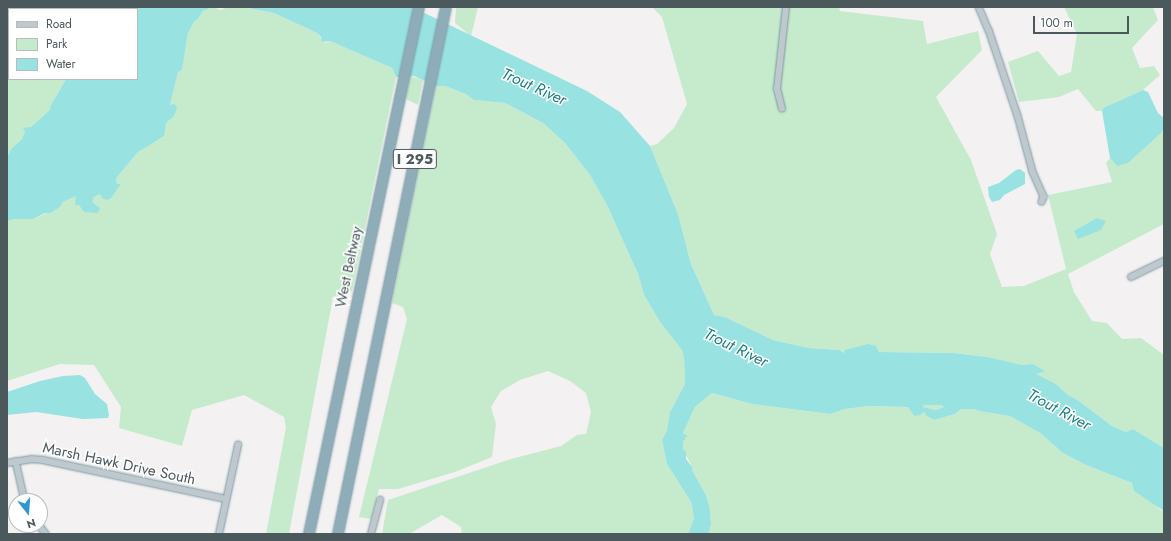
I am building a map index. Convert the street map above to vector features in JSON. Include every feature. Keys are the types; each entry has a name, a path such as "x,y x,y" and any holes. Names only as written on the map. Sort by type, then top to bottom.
{"highway":[{"name":"West Beltway","path":"310,534 419,7"},
{"name":"I 295","path":"338,534 446,7"}],"street":[{"path":"782,109 777,89 786,7"},
{"path":"979,7 989,30 1018,116 1033,172 1044,197 1042,202"},
{"path":"1131,277 1164,261"},
{"path":"219,534 238,445"},
{"name":"Marsh Hawk Drive South","path":"7,463 31,459 43,460 226,499"},
{"path":"16,461 22,493"},
{"path":"371,534 380,500"}],"green space":[{"path":"7,7 126,7 8,8 8,80 65,80 51,105 51,110 25,132 22,139 11,149 7,158"},
{"path":"213,7 221,10 228,7 243,7 274,13 317,33 325,43 330,41 392,68 396,77 352,291 333,297 289,534 266,534 286,427 284,417 244,395 192,410 182,446 119,428 121,407 94,365 60,364 7,381 7,221 16,219 33,219 60,207 63,202 76,196 91,203 94,197 121,183 116,183 117,177 138,152 157,139 162,138 166,123 173,117 170,105 178,72 182,69 188,33 194,22 203,11"},
{"path":"456,7 478,7 471,36 455,23"},
{"path":"652,7 839,7 840,11 923,21 927,44 978,31 982,50 936,97 971,160 997,234 990,254 1002,287 1024,286 1066,269 1048,195 1112,182 1106,163 1110,158 1117,166 1162,132 1164,127 1164,224 1068,274 1074,292 1092,321 1107,323 1122,339 1141,338 1164,355 1164,448 1133,429 1126,432 1112,426 1079,401 1068,395 1056,384 1035,374 1044,371 1033,364 1022,365 988,357 953,353 844,353 839,350 809,348 773,340 725,317 714,315 691,264 678,214 650,146 657,144 674,128 687,104 662,17"},
{"path":"1064,7 1153,7 1158,20 1132,48 1140,68 1154,66 1160,75 1143,90 1103,108 1102,111 1096,111 1078,89 1059,97 1019,102 1008,62 1038,51 1059,76 1071,72 1077,34"},
{"path":"410,76 423,80 418,105 406,99"},
{"path":"436,86 445,86 466,94 474,100 505,103 543,123 565,143 590,175 607,205 638,274 644,295 660,322 682,350 684,358 685,384 670,412 667,430 662,440 667,464 691,502 694,518 688,534 462,534 461,527 442,515 409,534 382,534 388,500 511,459 561,446 577,435 586,434 591,412 586,393 570,381 548,371 520,380 501,391 491,407 496,424 492,457 455,472 398,489 379,489 371,519 359,517 407,319 403,307 392,303"},
{"path":"712,393 752,404 830,414 845,409 869,406 908,407 914,416 925,412 927,416 934,420 955,414 961,409 974,409 1010,416 1040,433 1063,453 1086,465 1132,483 1162,511 1164,511 1164,534 709,534 711,524 710,509 706,495 683,450 683,433 695,407"},
{"path":"923,405 941,405 944,407 936,410 923,407"}],"water":[{"path":"213,7 203,11 194,22 188,33 182,70 178,72 170,105 175,104 177,109 173,117 166,123 164,136 138,152 117,177 116,183 121,184 111,198 107,200 102,198 100,194 94,197 92,202 100,208 98,213 84,212 79,205 75,205 76,196 63,202 60,207 50,213 45,213 33,219 16,219 7,221 7,158 11,149 22,139 25,132 23,128 31,127 50,110 51,105 65,80 138,80 138,8 125,8"},
{"name":"Trout River","path":"243,7 412,7 587,91 620,112 650,146 678,214 691,264 714,315 725,317 773,340 809,348 839,350 844,353 845,350 868,344 876,346 879,352 953,353 988,357 1022,365 1033,364 1045,371 1036,374 1056,384 1068,395 1079,401 1112,426 1126,432 1133,429 1164,448 1164,511 1134,491 1132,483 1086,465 1063,453 1040,433 1010,416 974,409 961,409 955,414 934,420 927,416 924,412 920,415 914,416 908,407 869,406 845,409 830,414 752,404 712,393 695,407 683,433 688,437 685,437 685,440 683,441 683,450 686,451 686,459 693,468 692,470 706,495 710,509 711,524 709,534 688,534 694,518 691,502 667,464 662,440 667,430 670,412 685,384 684,358 682,350 660,322 644,295 638,274 607,205 590,175 565,143 543,123 505,103 474,100 466,94 445,86 436,86 414,76 396,77 392,68 330,41 322,42 321,37 317,33 274,13","holes":["923,405 941,405 944,407 936,410 923,407"]},
{"path":"1143,90 1148,92 1158,113 1164,118 1164,127 1162,132 1128,163 1117,166 1110,158 1102,111 1103,108"},
{"path":"1020,169 1025,173 1025,184 1004,195 1000,200 992,202 989,197 988,187 999,183 1016,170"},
{"path":"1097,218 1106,221 1101,230 1078,239 1074,231"},
{"path":"80,375 85,378 95,394 107,404 109,415 108,418 83,419 36,412 7,415 7,392 40,381 63,376"}]}
